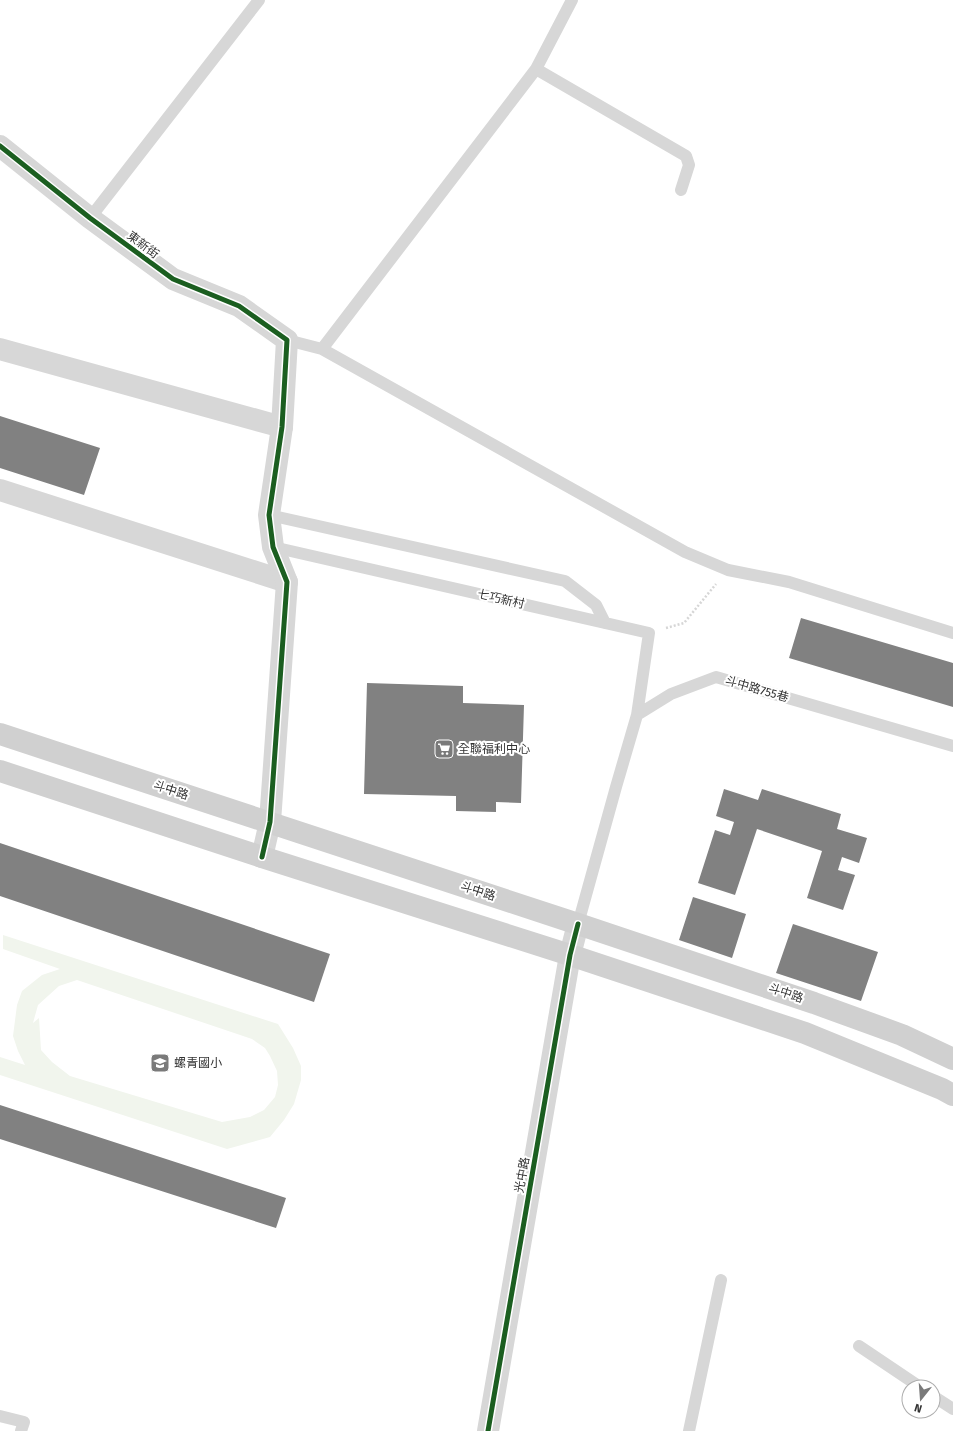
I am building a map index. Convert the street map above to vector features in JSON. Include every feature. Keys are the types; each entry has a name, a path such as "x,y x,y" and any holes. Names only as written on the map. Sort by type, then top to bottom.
{"main road":[{"name":"斗中路","path":"0,734 814,1003 902,1034 953,1059"},
{"path":"0,771 805,1032 942,1089 953,1095"},
{"path":"805,1032 814,1003"}],"street":[{"name":"東新街","path":"0,146 90,218 172,279 239,306 287,340"},
{"path":"262,857 270,822 287,582 273,547 269,514 282,427 287,340"},
{"path":"0,349 282,427"},
{"path":"0,490 287,582"},
{"name":"光中路","path":"488,1431 570,955 578,924"}],"lane":[{"path":"90,218 259,0"},
{"path":"322,349 536,69 572,0"},
{"path":"536,69 686,156 689,165 681,190"},
{"path":"287,340 322,349 685,552 728,570 789,582 953,633"},
{"path":"269,514 566,582 596,605 605,623"},
{"name":"七巧新村","path":"273,547 649,633"},
{"path":"578,924 637,715 649,633"},
{"name":"斗中路755巷","path":"637,715 672,694 716,677 953,746"},
{"path":"689,1431 721,1280"},
{"path":"859,1346 908,1379"},
{"path":"941,1401 953,1409"},
{"path":"0,1416 24,1422 22,1431"}],"path":[{"path":"649,633 684,623 728,570"}],"shaded area":[{"path":"3,935 278,1024 293,1048 301,1066 301,1080 294,1104 284,1120 270,1137 227,1149 0,1075 0,1057 25,1065 13,1036 17,1005 22,991 42,975 60,969 3,949","holes":["77,980 252,1039 265,1048 277,1071 278,1085 275,1097 264,1110 250,1117 222,1122 70,1076 52,1062 41,1050 39,1018 33,1023 38,1005 59,986"]}],"building":[{"path":"0,416 100,448 84,495 0,468"},
{"path":"801,618 953,663 953,707 789,658"},
{"name":"全聯福利中心","path":"367,683 463,686 463,703 524,705 521,803 496,802 496,812 456,811 456,796 364,794"},
{"path":"724,789 758,800 762,789 841,814 837,829 867,838 859,863 842,857 838,870 855,875 843,910 807,898 822,851 757,829 735,895 698,883 715,830 730,835 734,822 716,816"},
{"path":"0,843 330,954 314,1002 0,896"},
{"path":"693,897 746,914 732,958 679,940"},
{"path":"793,924 878,952 861,1001 776,973"},
{"path":"0,1105 286,1198 276,1228 0,1139"}],"cycle path":[{"path":"0,146 90,218 173,279 239,306 287,340 282,427 269,515 273,547 287,582 270,822 262,857"},
{"path":"488,1431 570,955 578,924"}],"place":[{"name":"全聯福利中心","path":"444,749"},
{"name":"螺青國小","path":"160,1063"}]}
